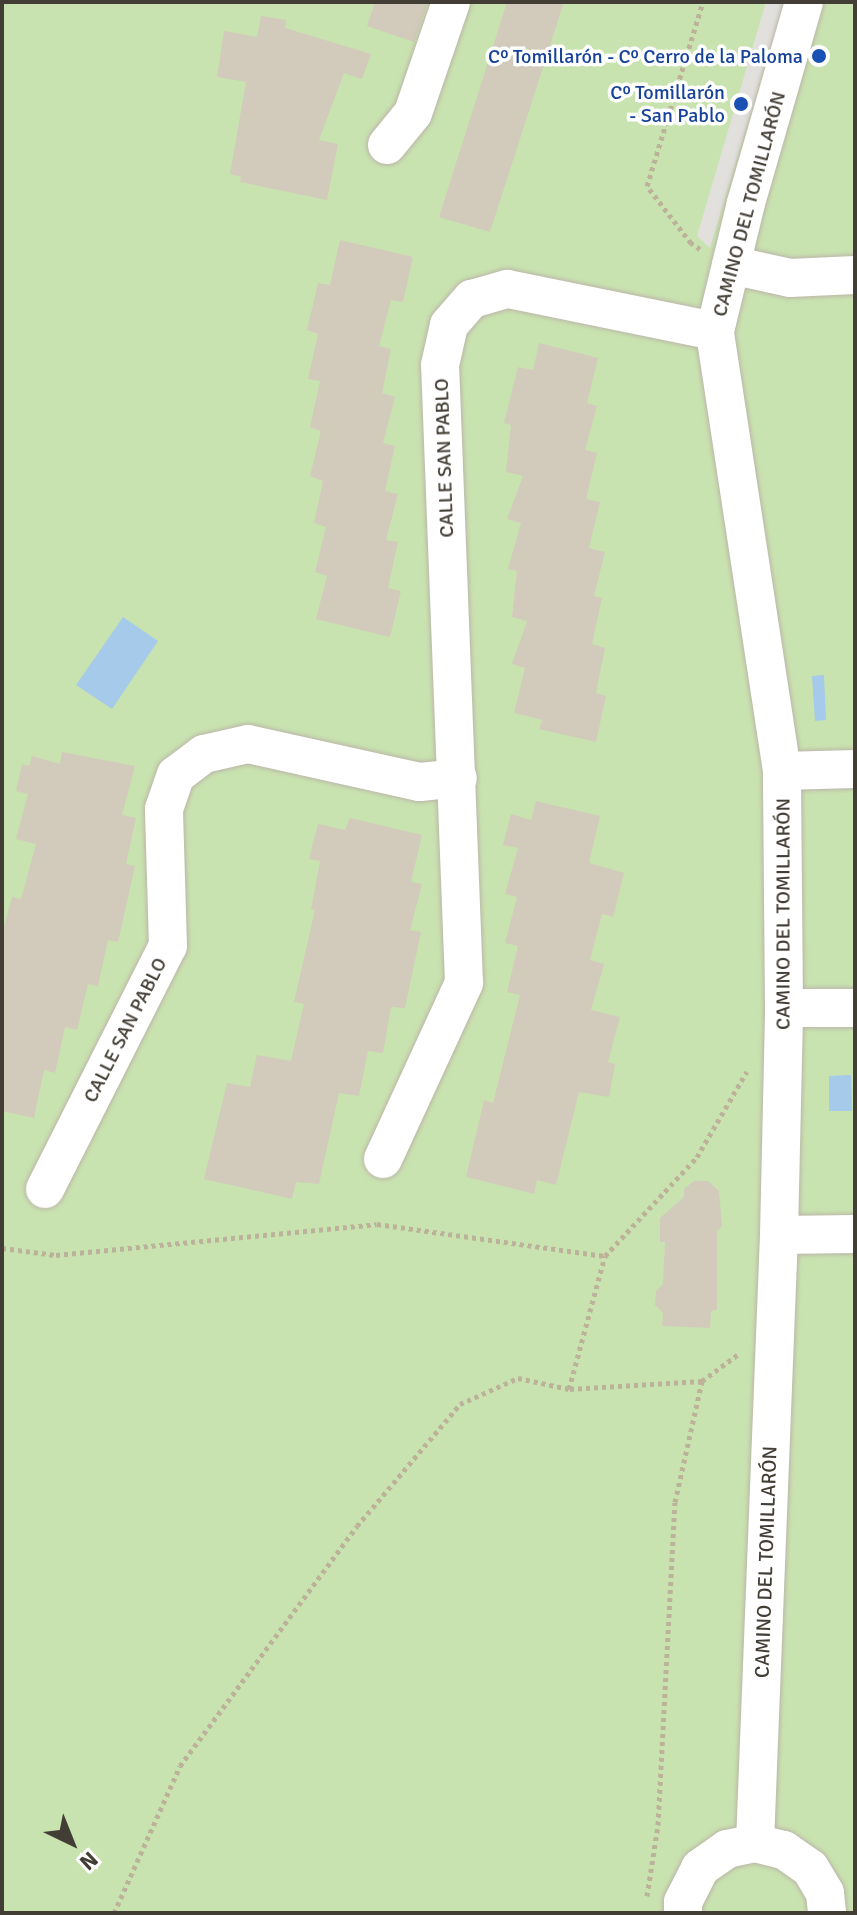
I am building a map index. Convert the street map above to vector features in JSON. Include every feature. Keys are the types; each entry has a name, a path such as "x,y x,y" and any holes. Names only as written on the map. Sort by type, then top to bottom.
{"street":[{"path":"387,145 413,113 451,2"},
{"name":"CAMINO DEL TOMILLARÓN","path":"755,1843 779,1235 784,1008 782,771 715,331 804,2"},
{"path":"731,265 790,278 855,275"},
{"name":"CALLE SAN PABLO","path":"383,1159 464,983 440,365 449,325 472,299 508,289 715,331"},
{"name":"CALLE SAN PABLO","path":"45,1189 168,946 164,809 176,775 204,754 248,744 420,782 458,778"},
{"path":"782,771 855,769"},
{"path":"784,1008 855,1008"},
{"path":"779,1235 855,1234"},
{"path":"683,1913 683,1902 700,1868 727,1849 755,1843 784,1850 810,1868 836,1901"}],"path":[{"path":"703,2 647,186 691,243 731,265"},
{"path":"569,1389 605,1256 697,1157 753,1062"},
{"path":"2,1248 56,1255 377,1224 605,1256"},
{"path":"114,1913 180,1766 357,1526 460,1404 518,1378 569,1389 702,1381 675,1502 658,1825 647,1897"}],"green space":[{"path":"2,2 855,2 855,1913 2,1913"}],"shaded area":[{"path":"766,2 784,2 710,248 697,236"}],"water":[{"path":"123,617 158,641 112,709 76,685"},
{"path":"824,675 826,720 815,721 812,676"},
{"path":"851,1075 852,1111 829,1111 829,1076"}],"building":[{"path":"375,2 428,2 414,42 367,26"},
{"path":"507,2 564,2 490,232 439,217"},
{"path":"261,16 286,20 285,28 371,54 362,79 344,73 319,140 338,144 327,200 240,182 241,177 230,174 246,82 217,77 224,31 257,37"},
{"path":"340,240 413,257 403,302 391,300 379,346 391,349 382,393 395,397 383,443 395,446 385,491 398,494 386,540 398,542 388,588 401,591 390,637 316,619 327,576 315,572 326,527 314,523 323,481 310,476 321,431 310,427 320,381 308,379 318,334 307,330 318,283 330,285"},
{"path":"539,343 598,358 587,403 597,406 585,450 597,453 586,499 600,502 589,548 605,552 594,596 602,598 592,644 605,648 596,693 606,696 596,742 539,729 542,720 514,713 525,668 512,664 527,621 512,617 517,571 508,569 521,523 507,519 523,476 506,472 511,425 504,423 518,367 533,370"},
{"path":"62,752 135,766 122,815 136,818 126,864 135,866 118,942 108,940 98,986 88,984 77,1030 65,1027 55,1073 44,1070 34,1118 2,1111 2,934 12,897 21,899 36,844 16,839 28,794 16,791 22,764 29,766 32,756 60,764"},
{"path":"536,801 600,816 589,863 624,873 613,917 602,914 590,960 604,964 591,1010 620,1017 608,1062 615,1064 609,1097 579,1092 556,1185 537,1180 534,1194 466,1177 484,1100 493,1103 520,995 507,992 518,946 505,943 517,897 505,894 518,848 503,845 511,814 531,820"},
{"path":"350,818 422,835 411,882 422,884 410,930 421,932 405,1008 391,1007 383,1053 368,1051 359,1096 339,1093 319,1184 296,1182 292,1199 204,1179 227,1083 250,1087 257,1055 291,1061 304,1004 294,1002 315,910 311,910 320,861 309,859 318,824 345,830"},
{"path":"694,1181 708,1181 719,1191 722,1226 717,1232 717,1310 711,1311 710,1328 662,1326 663,1313 655,1305 656,1291 663,1284 665,1242 660,1242 660,1218 684,1197 684,1189"}],"place":[{"name":"Cº Tomillarón - Cº Cerro de la Paloma","path":"819,56"},
{"name":"Cº Tomillarón - San Pablo","path":"741,104"}]}
